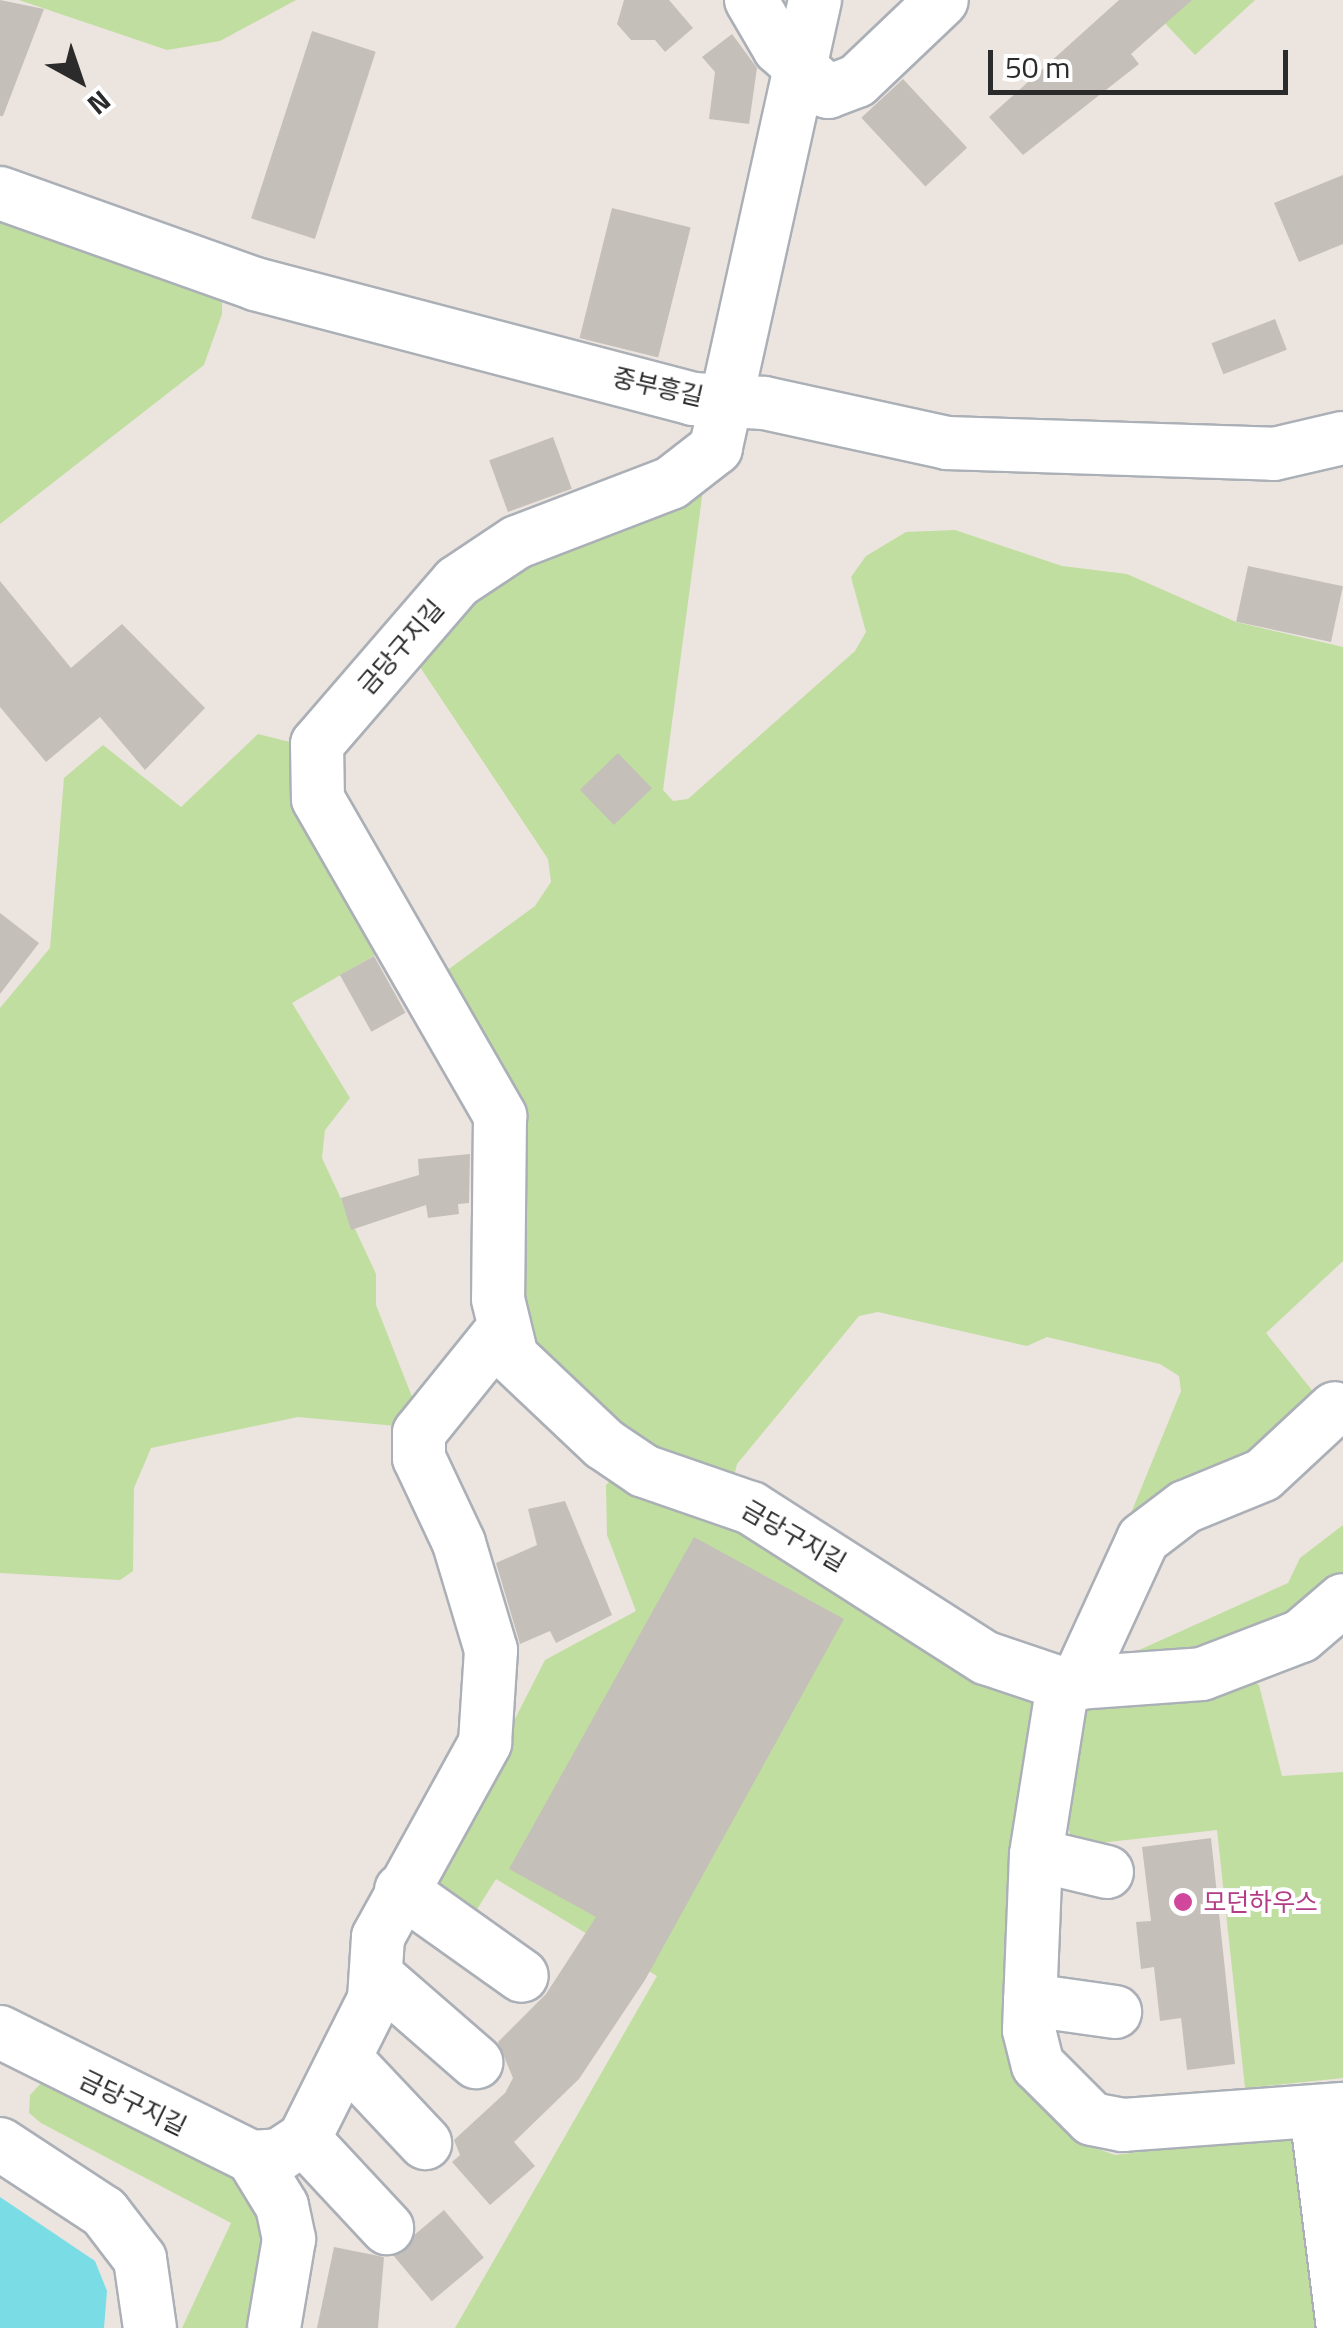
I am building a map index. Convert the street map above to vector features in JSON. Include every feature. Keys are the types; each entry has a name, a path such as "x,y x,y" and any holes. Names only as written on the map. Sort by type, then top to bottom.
{"street":[{"path":"752,0 801,74 816,88 843,89 942,0"},
{"name":"금당구지길","path":"815,0 716,448 696,467 517,542 469,572 317,744 318,799 331,833 500,1116 502,1330 533,1382 644,1471 751,1508 986,1658 1069,1684 1202,1674 1260,1656 1343,1600"},
{"name":"중부흥길","path":"0,193 255,284 728,401 947,443 1274,454 1341,444"},
{"path":"326,2244 319,2155 345,2058 376,1975 378,1937 485,1743 495,1690 459,1543 419,1458 420,1433 502,1330"},
{"path":"1335,1408 1262,1475 1185,1507 1143,1539 1069,1684 1036,1854 1030,2000 1038,2066 1092,2119 1159,2126 1330,2110 1342,2328"},
{"path":"1036,1854 1108,1872"},
{"path":"401,1890 522,1976"},
{"path":"376,1975 476,2062"},
{"path":"1030,2000 1114,2012"},
{"name":"금당구지길","path":"6,2050 252,2156"},
{"path":"345,2058 426,2143"},
{"path":"0,2144 104,2212 140,2259 150,2328"},
{"path":"274,2328 288,2239 282,2206 252,2156 319,2155 387,2228"}],"green space":[{"path":"19,0 296,0 220,41 167,50"},
{"path":"1143,0 1255,0 1195,55"},
{"path":"0,211 222,289 222,314 204,365 0,524"},
{"path":"704,482 663,790 673,801 688,799 855,651 866,632 851,577 866,556 906,532 955,530 1062,566 1127,574 1236,622 1343,647 1343,1261 1266,1333 1315,1394 1239,1465 1129,1518 1181,1391 1179,1376 1160,1364 1047,1337 1027,1346 878,1312 859,1316 737,1464 733,1481 709,1483 538,1376 438,977 535,906 551,882 548,859 416,661 479,577"},
{"path":"258,734 290,742 296,802 389,947 292,1003 350,1098 325,1130 322,1158 376,1274 376,1305 416,1407 407,1427 298,1417 151,1448 134,1488 133,1571 120,1580 0,1573 0,1008 50,948 64,778 103,745 181,807"},
{"path":"618,1473 744,1515 1042,1706 1011,2064 1078,2142 1115,2155 1291,2134 1303,2147 1328,2328 455,2328 657,1976 496,1879 469,1922 427,1891 545,1660 636,1611 607,1535 606,1485"},
{"path":"1343,1525 1343,1581 1246,1640 1108,1664 1288,1583 1300,1558"},
{"path":"1245,1679 1259,1685 1282,1776 1343,1772 1343,2078 1245,2088 1217,1830 1072,1846 1062,1790 1082,1707"},
{"path":"44,2080 243,2179 275,2236 259,2328 182,2328 231,2223 41,2123 29,2113 30,2095"}],"water":[{"path":"0,2197 95,2261 107,2291 104,2328 0,2328"}],"building":[{"path":"0,0 44,9 3,116 0,116"},
{"path":"624,0 669,0 693,28 665,52 655,40 631,40 617,24"},
{"path":"1119,0 1192,0 1131,54 1139,64 1023,155 989,117"},
{"path":"312,31 376,52 315,239 251,218"},
{"path":"732,34 757,68 749,124 709,119 715,72 702,57"},
{"path":"903,79 967,148 925,187 861,118"},
{"path":"1343,175 1343,244 1299,262 1274,203"},
{"path":"612,208 691,228 658,358 580,338"},
{"path":"1275,319 1287,350 1223,374 1212,343"},
{"path":"553,437 572,489 508,512 489,460"},
{"path":"1248,566 1343,586 1331,642 1236,622"},
{"path":"0,581 71,668 122,624 205,708 145,770 100,717 46,762 0,707"},
{"path":"618,753 652,788 614,825 580,790"},
{"path":"0,913 39,943 0,994"},
{"path":"374,956 406,1013 371,1032 340,975"},
{"path":"470,1154 469,1203 458,1204 459,1214 428,1218 426,1205 351,1230 341,1198 419,1175 418,1159"},
{"path":"565,1501 612,1615 556,1643 550,1631 520,1644 496,1563 537,1545 528,1509"},
{"path":"694,1537 844,1619 645,1980 579,2079 514,2142 535,2166 490,2205 452,2162 460,2155 454,2140 505,2093 513,2078 498,2042 546,1994 596,1917 509,1869"},
{"path":"1211,1838 1235,2064 1187,2070 1181,2018 1160,2021 1154,1967 1141,1969 1136,1922 1151,1921 1142,1847"},
{"path":"444,2210 484,2257 432,2301 392,2254"},
{"path":"334,2247 384,2257 378,2328 317,2328"}],"place":[{"name":"모던하우스","path":"1183,1902"}]}
